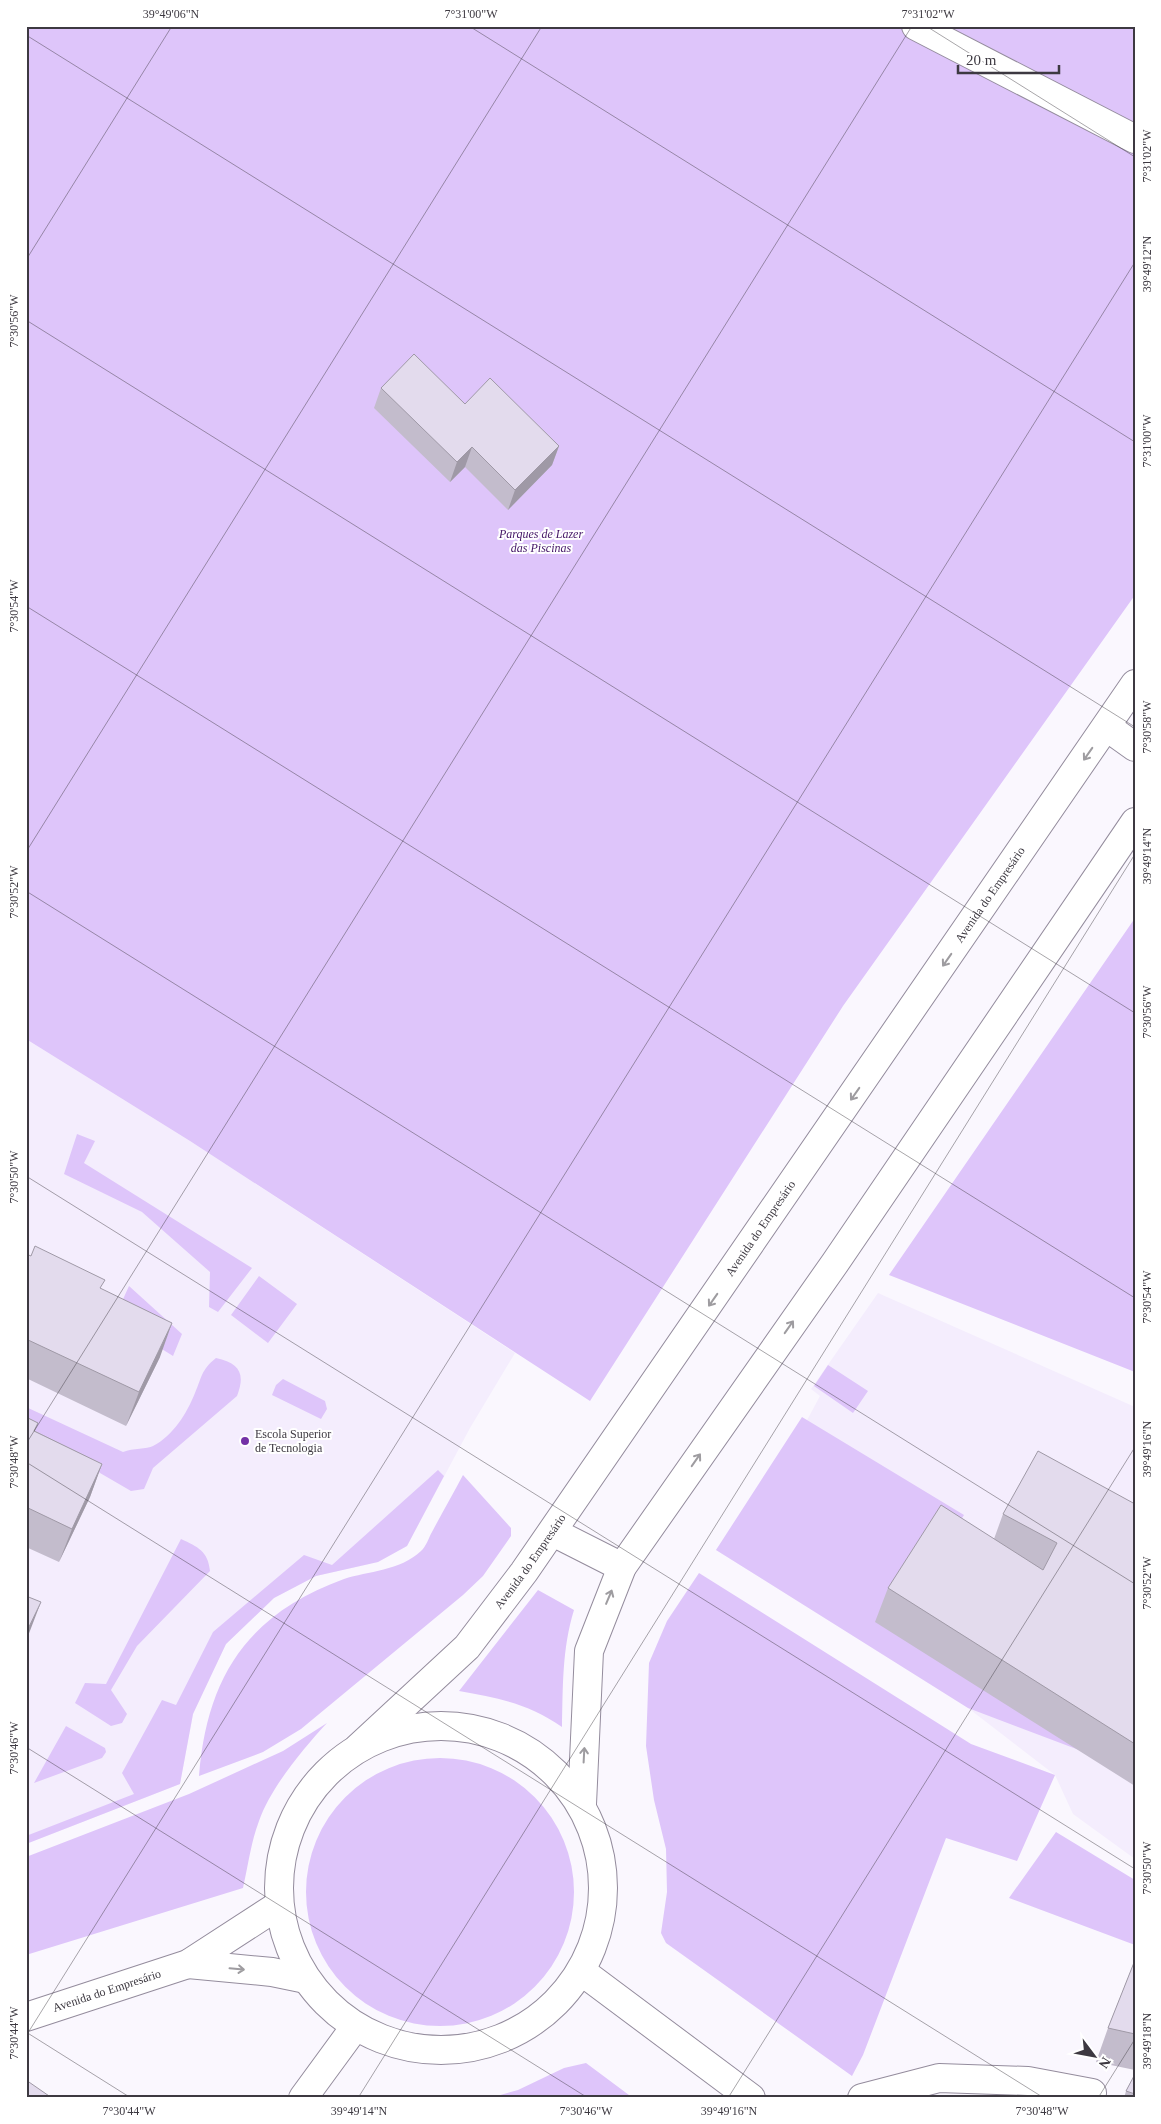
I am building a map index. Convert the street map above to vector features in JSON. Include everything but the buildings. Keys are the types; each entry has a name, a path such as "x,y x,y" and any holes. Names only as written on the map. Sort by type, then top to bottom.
{"street":[{"path":"916,26 1135,138"},
{"name":"Avenida do Empresário","path":"358,1748 467,1647 553,1532 1135,684"},
{"path":"1107,727 1135,747"},
{"path":"582,1804 588,1651 622,1566 835,1263 1135,822"},
{"path":"553,1532 622,1566"},
{"path":"456,1725 506,1738 549,1765 582,1804 598,1844 604,1888 598,1931 581,1971 548,2011 541,2016 505,2038 454,2051 403,2047 355,2027 328,2006 306,1979 293,1956 284,1931 279,1905 281,1859 296,1815 322,1777 358,1748 405,1729 456,1725"},
{"name":"Avenida do Empresário","path":"26,2017 188,1964 279,1905"},
{"name":"Avenida do Empresário","path":"188,1964 272,1972 306,1979"},
{"path":"581,1971 751,2098"},
{"path":"303,2098 355,2027"},
{"path":"862,2098 939,2078 1028,2081 1092,2092"}],"shaded area":[{"name":"Escola Superior de Tecnologia","path":"26,1039 190,1141 515,1353 470,1428 407,1546 378,1562 316,1576 274,1598 226,1644 194,1709 180,1784 26,1844"},
{"path":"878,1293 1135,1407 1135,1859 1073,1814 1055,1775 968,1708 716,1550 798,1437 820,1396 811,1389"}],"green space":[{"name":"Parques de Lazer das Piscinas","path":"26,26 1135,26 1135,595 843,1006 590,1401 190,1141 26,1039"},
{"path":"1135,918 1135,1372 889,1275"},
{"path":"77,1134 95,1141 84,1163 252,1268 218,1312 209,1307 210,1272 142,1212 64,1174"},
{"path":"259,1276 297,1304 268,1343 231,1315"},
{"path":"129,1286 182,1334 173,1356 114,1319"},
{"path":"216,1358 230,1363 238,1370 241,1381 237,1396 153,1468 144,1489 131,1491 26,1430 26,1407 123,1452 153,1446 173,1430 192,1401 205,1370"},
{"path":"828,1365 868,1391 853,1413 814,1386"},
{"path":"283,1379 325,1401 327,1409 321,1419 272,1395 276,1385"},
{"path":"802,1417 964,1515 943,1548 1079,1750 968,1708 716,1550"},
{"path":"438,1470 444,1476 407,1546 378,1562 316,1576 274,1598 226,1644 193,1714 180,1784 26,1844 26,1836 134,1794 122,1773 162,1700 176,1705 213,1632 304,1555 332,1565"},
{"path":"463,1475 511,1528 511,1536 483,1576 463,1595 301,1729 263,1752 199,1776 204,1740 212,1708 223,1679 238,1653 258,1630 282,1610 311,1593 344,1579 394,1567 413,1558 424,1547"},
{"path":"181,1539 201,1550 207,1559 210,1571 137,1646 111,1690 127,1714 122,1723 111,1726 75,1703 85,1683 106,1684"},
{"path":"699,1573 971,1744 1055,1775 1017,1861 946,1838 863,2055 852,2076 666,1943 661,1933 667,1892 666,1849 654,1800 646,1746 649,1663 667,1621"},
{"path":"538,1590 574,1610 565,1654 562,1727 525,1707 487,1696 459,1691"},
{"path":"327,1723 279,1782 264,1808 254,1837 243,1888 26,1955 26,1857 189,1794 283,1751"},
{"path":"66,1726 105,1748 106,1752 102,1758 34,1783"},
{"path":"440,1758 479,1764 503,1774 525,1789 543,1807 558,1829 568,1853 574,1892 568,1931 558,1955 543,1977 525,1995 503,2010 479,2020 440,2026 401,2020 377,2010 355,1995 337,1977 322,1955 312,1931 306,1892 312,1853 322,1829 337,1807 355,1789 377,1774 401,1764"},
{"path":"1056,1832 1135,1880 1135,1945 1009,1898"},
{"path":"586,2063 633,2098 490,2098 518,2090 564,2068"}],"place":[{"name":"Escola Superior de Tecnologia","path":"245,1441"}]}
